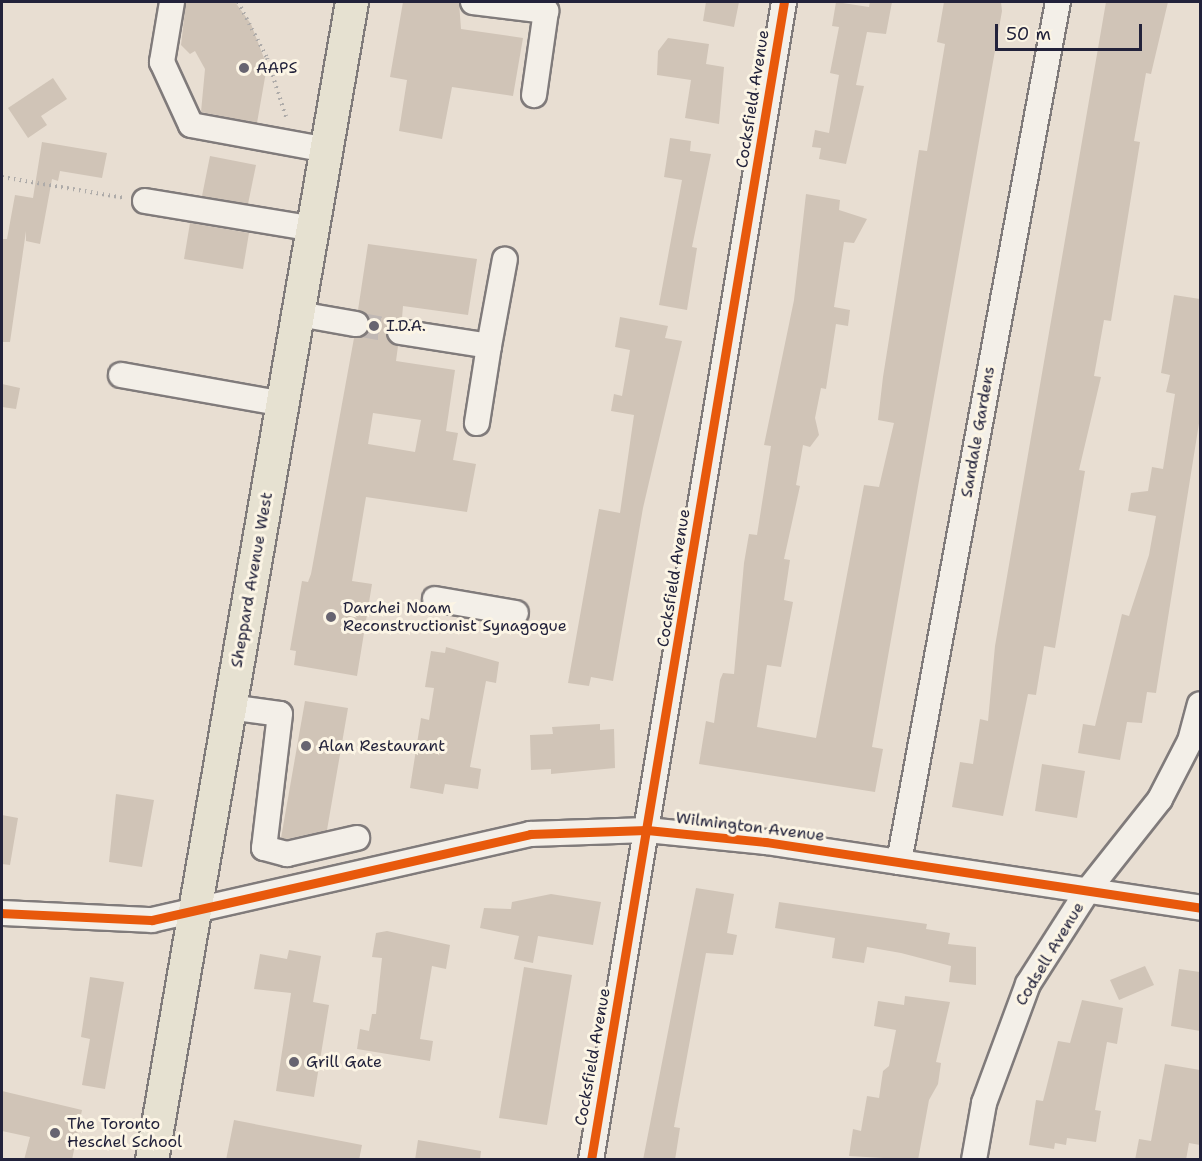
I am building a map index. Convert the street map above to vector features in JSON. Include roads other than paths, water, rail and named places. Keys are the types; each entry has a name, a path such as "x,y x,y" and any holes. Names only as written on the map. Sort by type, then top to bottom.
{"main road":[{"name":"Sheppard Avenue West","path":"152,1160 352,2"}],"street":[{"path":"172,2 162,62 191,125 327,150"},
{"path":"473,2 546,6 534,94"},
{"name":"Cocksfield Avenue","path":"591,1160 784,2"},
{"name":"Sandale Gardens","path":"898,862 1058,2"},
{"path":"145,201 314,229"},
{"path":"477,423 505,259"},
{"path":"299,314 356,324"},
{"path":"400,332 489,346"},
{"path":"121,375 283,404"},
{"path":"435,599 516,613"},
{"name":"Codsell Avenue","path":"974,1160 1005,1038 1028,984 1088,890 1160,799 1190,741 1200,704"},
{"path":"229,707 280,714 261,836 264,848 287,854 357,838"},
{"name":"Wilmington Avenue","path":"2,913 152,920 194,913 530,834 647,830 898,862 1200,908"}],"tunnel":[{"path":"356,324 400,332"}],"place":[{"name":"AAPS","path":"244,68"},
{"name":"I.D.A.","path":"374,326"},
{"name":"Darchei Noam Reconstructionist Synagogue","path":"331,617"},
{"name":"Alan Restaurant","path":"306,746"},
{"name":"Grill Gate","path":"294,1062"},
{"name":"The Toronto Heschel School","path":"55,1133"}]}
